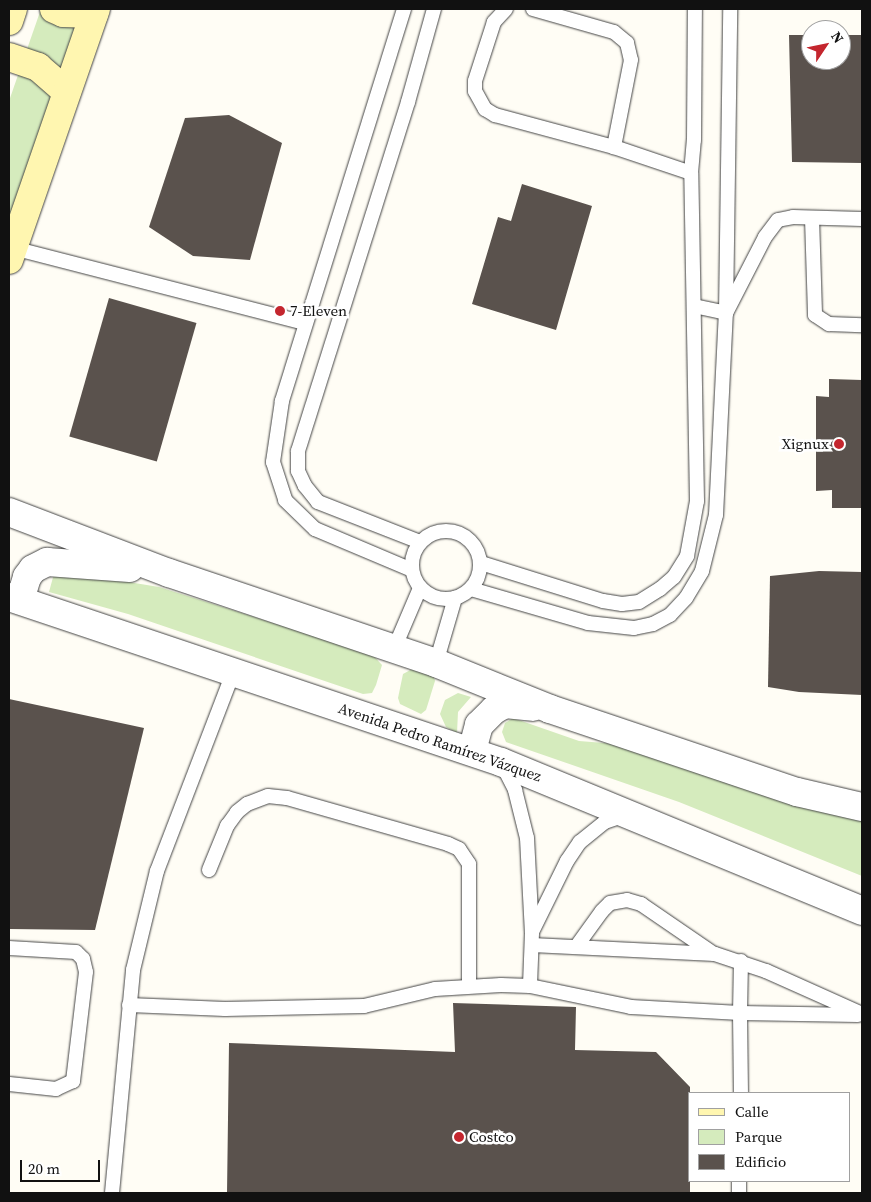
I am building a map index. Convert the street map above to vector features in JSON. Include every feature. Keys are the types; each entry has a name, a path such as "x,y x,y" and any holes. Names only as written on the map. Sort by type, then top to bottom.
{"main road":[{"path":"9,21 13,9"},
{"path":"11,254 95,12 64,13 54,9"},
{"path":"9,57 38,68 68,92"}],"street":[{"path":"9,512 169,572 436,663 550,709 797,792 862,807"},
{"path":"15,598 32,569 47,562 169,572"},
{"name":"Avenida Pedro Ramírez Vázquez","path":"15,598 233,673 472,751 630,813 862,911"},
{"path":"472,751 479,725 494,710 505,704 550,709"},
{"path":"831,897 862,894"}],"lane":[{"path":"404,9 282,401 273,462 285,500 315,529 412,570"},
{"path":"420,542 318,502 304,486 298,470 298,451 408,102 434,9"},
{"path":"506,9 494,22 475,81 476,91 485,108 495,115 614,147 691,173"},
{"path":"533,9 614,32 627,42 631,60 614,147"},
{"path":"480,563 603,601 622,604 639,602 674,577 686,556 696,501 691,173 694,140 695,9"},
{"path":"471,589 588,623 615,628 654,624 670,615 686,598 708,552 716,515 726,313 730,9"},
{"path":"726,313 773,226 785,218 862,219"},
{"path":"812,218 815,315 829,324 862,325"},
{"path":"11,254 306,323"},
{"path":"694,306 726,313"},
{"path":"440,530 459,533 474,545 480,563 479,575 471,589 455,598 437,598 420,588 412,570 414,552 420,542 440,530"},
{"path":"394,649 420,588"},
{"path":"436,663 455,598"},
{"path":"112,1193 133,970 157,871 233,673"},
{"path":"501,762 522,810 527,838 532,939 530,986"},
{"path":"209,870 227,826 237,812 247,804 268,796 287,798 448,844 458,849 469,864 469,985"},
{"path":"532,939 580,842 605,822 630,813"},
{"path":"576,947 602,911 610,904 627,900 641,904 715,954"},
{"path":"532,939 576,947 715,954 741,961 862,1015"},
{"path":"9,948 76,952 83,959 86,972 73,1081 56,1089 9,1084"},
{"path":"741,961 741,1092"},
{"path":"129,1005 225,1008 364,1006 435,989 469,985 530,986 631,1007 740,1013 862,1015"}],"green space":[{"path":"41,9 83,9 9,221 9,101"},
{"path":"55,570 159,587 372,654 382,665 376,685 372,693 363,694 128,614 49,592"},
{"path":"414,668 434,677 435,681 426,710 421,714 400,704 398,698 403,674"},
{"path":"458,693 471,697 458,712 457,733 446,727 440,714 445,700"},
{"path":"513,718 579,741 642,746 862,812 862,876 679,802 506,742 502,732 505,723"}],"building":[{"path":"789,35 801,35 801,70 851,70 851,35 862,35 862,163 792,162"},
{"path":"229,115 282,143 250,260 193,256 149,227 185,118"},
{"path":"522,184 592,206 556,330 472,304 498,217 511,221"},
{"path":"109,298 196,323 157,462 69,436"},
{"name":"Xignux","path":"829,379 862,380 862,508 832,508 832,490 816,491 816,396 829,397"},
{"path":"819,571 862,572 862,695 799,692 768,687 770,576"},
{"path":"9,699 144,728 95,930 9,929"},
{"name":"Costco","path":"453,1003 576,1007 575,1050 656,1052 690,1087 690,1092 688,1092 688,1182 690,1182 690,1193 227,1193 229,1043 455,1052"}],"place":[{"name":"7-Eleven","path":"280,311"},
{"name":"Xignux","path":"839,444"},
{"name":"Costco","path":"459,1137"}]}
